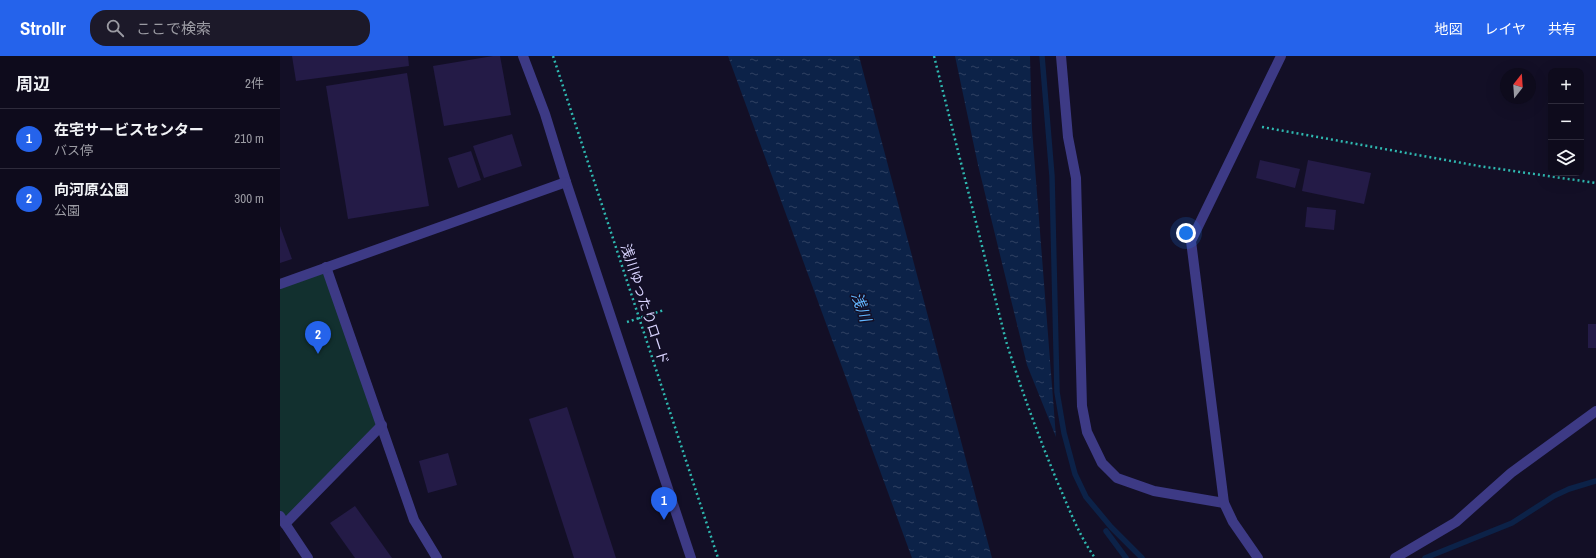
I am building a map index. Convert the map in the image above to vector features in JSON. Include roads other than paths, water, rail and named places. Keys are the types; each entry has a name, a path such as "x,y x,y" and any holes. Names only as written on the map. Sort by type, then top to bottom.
{"street":[{"path":"523,56 545,114 566,182 691,558"},
{"path":"1061,56 1068,137 1076,178 1082,406 1087,432 1102,463 1117,478 1154,491 1224,503"},
{"path":"1258,558 1234,522 1224,503 1191,241 1281,56"},
{"path":"280,284 566,182"},
{"path":"326,267 414,520 437,558"},
{"path":"1396,558 1456,522 1511,473 1596,411"},
{"path":"308,558 283,520 382,425"}],"water":[{"name":"浅川","path":"728,56 859,56 992,558 912,558"},
{"path":"955,56 1030,56 1032,129 1056,437 1027,365 978,165"}],"waterway":[{"path":"1042,56 1052,176 1057,392 1064,433 1075,474 1086,497 1111,527 1142,558"},
{"path":"1425,558 1512,523 1554,496 1569,489 1596,481"},
{"path":"1106,531 1126,558"}],"place":[{"name":"向河原公園","path":"318,354"},
{"name":"在宅サービスセンター","path":"664,520"}]}
